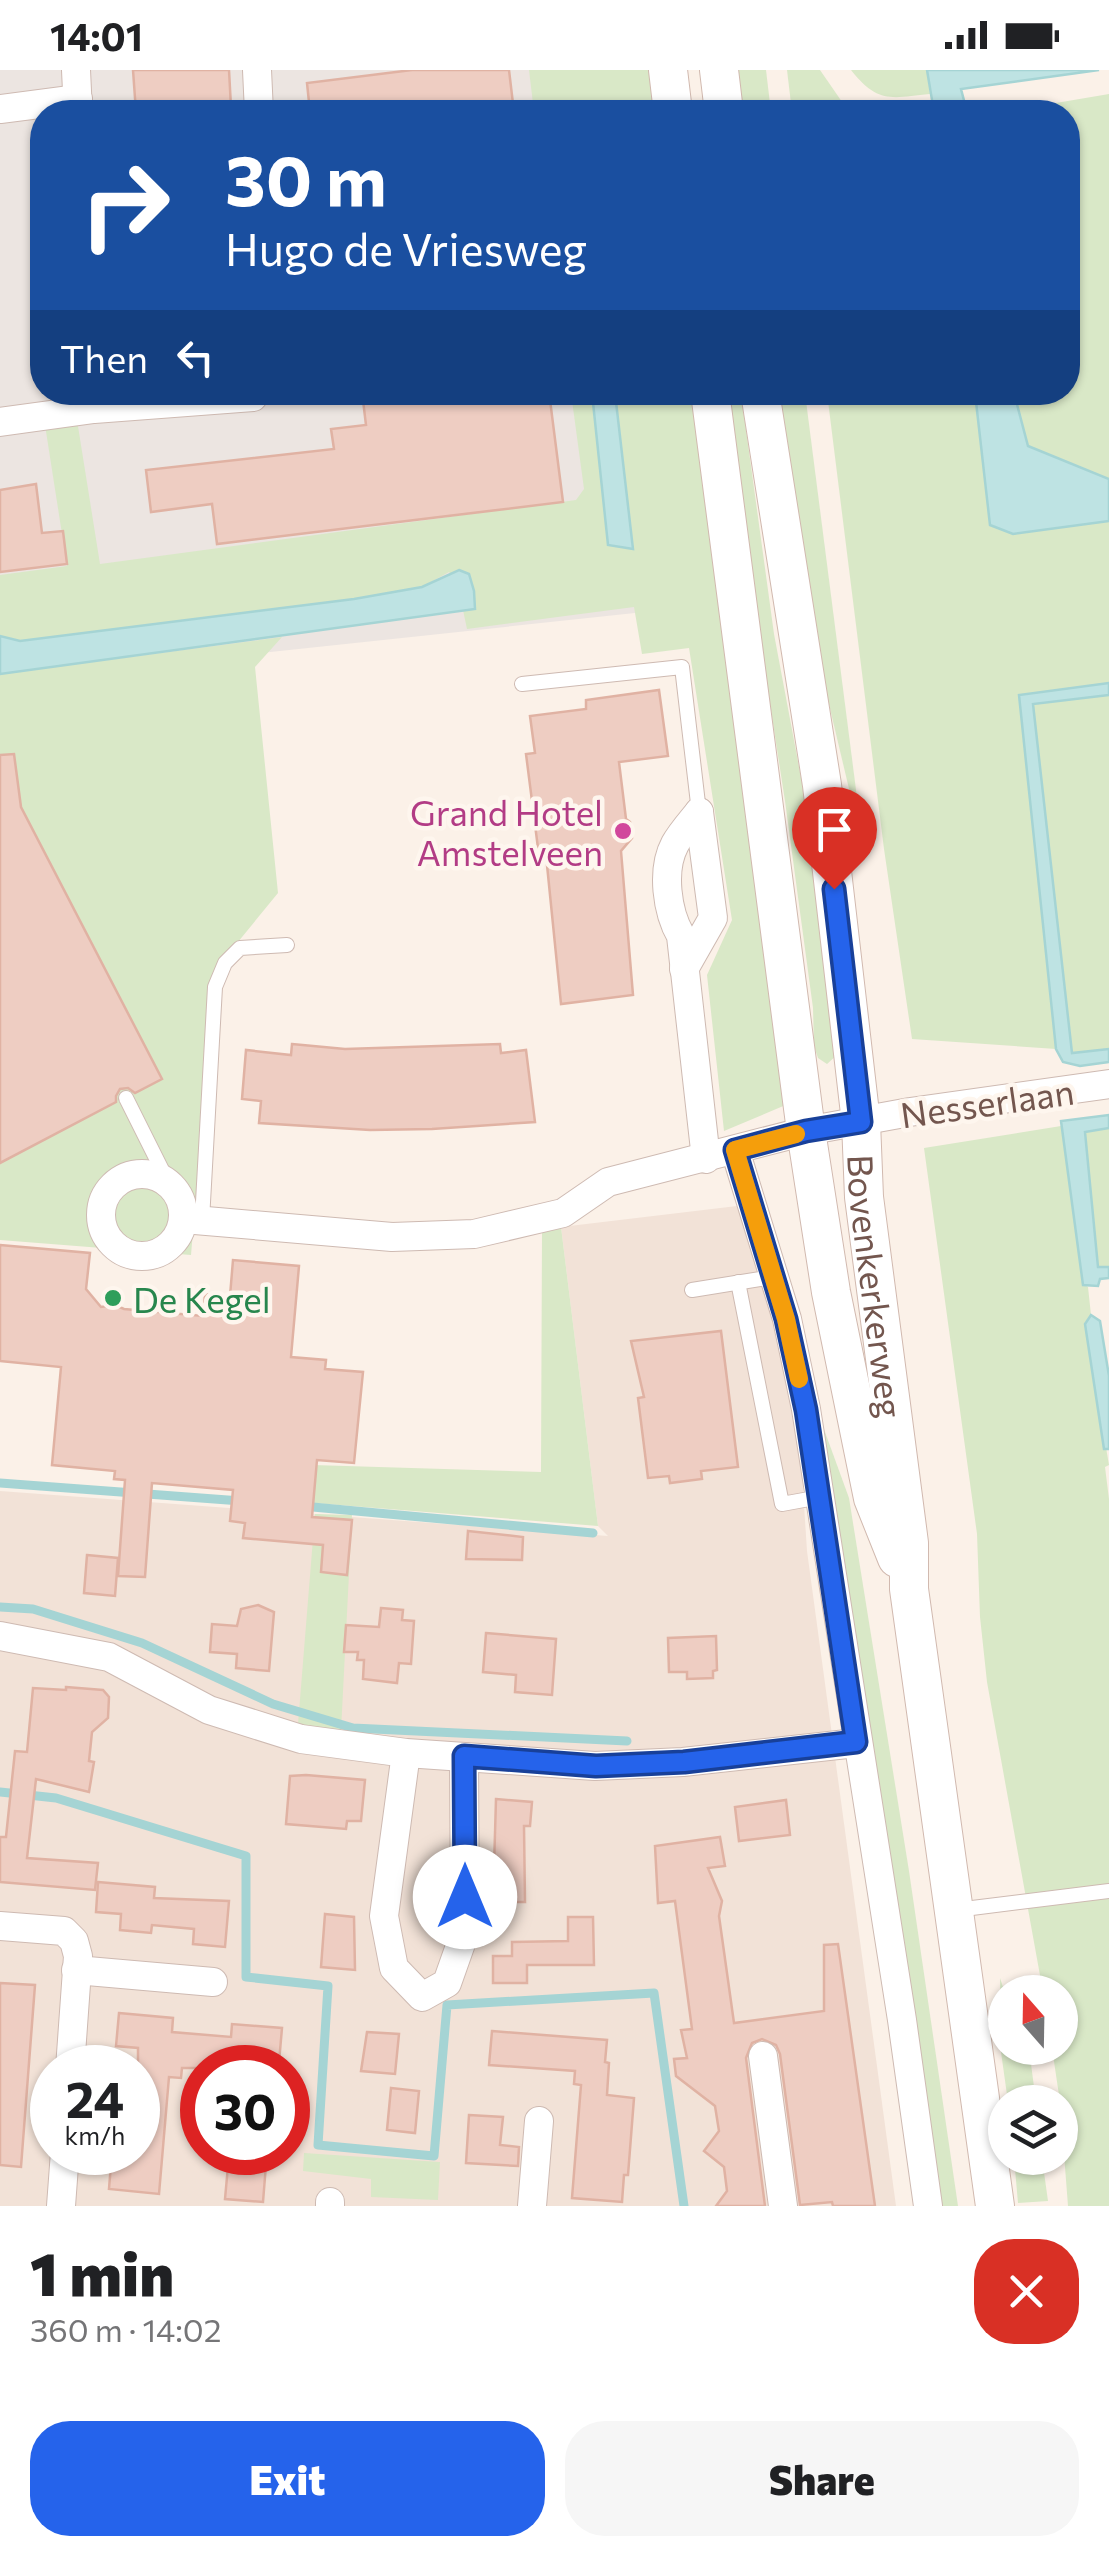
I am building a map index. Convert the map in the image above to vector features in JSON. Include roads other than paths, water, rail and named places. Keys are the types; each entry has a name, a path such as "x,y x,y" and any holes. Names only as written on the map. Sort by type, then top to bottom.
{"main road":[{"path":"668,70 672,100"},
{"path":"719,70 723,100"},
{"name":"Bovenkerkerweg","path":"712,405 806,1131 831,1292 872,1498 908,1588"},
{"name":"Bovenkerkerweg","path":"762,405 822,785 861,1122 864,1196 909,1542 908,1588 988,2155"},
{"name":"Bovenkerkerweg","path":"985,2206 988,2173"},
{"name":"Bovenkerkerweg","path":"990,2175 994,2206"}],"street":[{"path":"76,70 78,100"},
{"path":"256,70 258,100"},
{"path":"0,109 30,108"},
{"path":"0,422 75,405"},
{"path":"684,969 713,918 699,812"},
{"path":"699,812 674,846 667,872 673,922 681,936 706,1160"},
{"name":"Nesserlaan","path":"806,1131 1109,1084"},
{"name":"Bovenkerkerweg","path":"192,1220 392,1237 474,1234 563,1213 608,1182 706,1160 806,1131"},
{"path":"735,1150 786,1319 802,1391 928,2206"},
{"path":"139,1174 152,1175 170,1184 192,1220 174,1242 162,1252 144,1257 126,1254 113,1245 101,1221 102,1204 111,1188 123,1178 139,1174"},
{"path":"0,1636 108,1657 209,1710 300,1739 406,1753 596,1766 684,1762 856,1742"},
{"path":"406,1753 384,1916 394,1968 422,1997 448,1983 465,1932 464,1756"},
{"path":"0,1926 64,1930 74,1941 78,1956 71,2045"},
{"path":"76,1970 214,1982"},
{"path":"763,2056 783,2206"},
{"path":"532,2206 539,2122"},
{"path":"61,2206 63,2175"}],"lane":[{"path":"522,684 682,667 699,812"},
{"path":"192,1220 215,986 226,963 240,948 286,945"},
{"path":"126,1098 170,1184"},
{"path":"692,1290 773,1276"},
{"path":"738,1282 782,1504 820,1498"},
{"path":"955,1910 1109,1890"}],"water":[{"path":"927,70 1099,70 961,89 964,100 932,100"},
{"path":"593,405 616,405 633,549 608,545"},
{"path":"976,405 1017,405 1028,446 1109,479 1109,521 1013,534 990,525"},
{"path":"459,570 469,574 475,609 0,674 0,636 20,641 354,599 422,587"},
{"path":"1109,683 1109,695 1033,704 1072,1053 1109,1049 1109,1062 1080,1066 1063,1062 1056,1049 1019,695"},
{"path":"1109,1115 1109,1128 1085,1132 1098,1267 1109,1267 1109,1278 1100,1279 1098,1286 1083,1285 1061,1121"},
{"path":"1091,1315 1100,1321 1109,1376 1109,1449 1104,1449 1085,1324"}],"waterway":[{"path":"0,1483 241,1501"},
{"path":"302,1506 593,1533"},
{"path":"0,1607 33,1609 142,1643 273,1704 353,1728 627,1741"},
{"path":"0,1792 56,1798 246,1856 246,1977 328,1986 318,2145 434,2156 447,2005 654,1993 684,2206"}],"place":[{"name":"Grand Hotel Amstelveen","path":"623,831"},
{"name":"De Kegel","path":"113,1298"}]}
